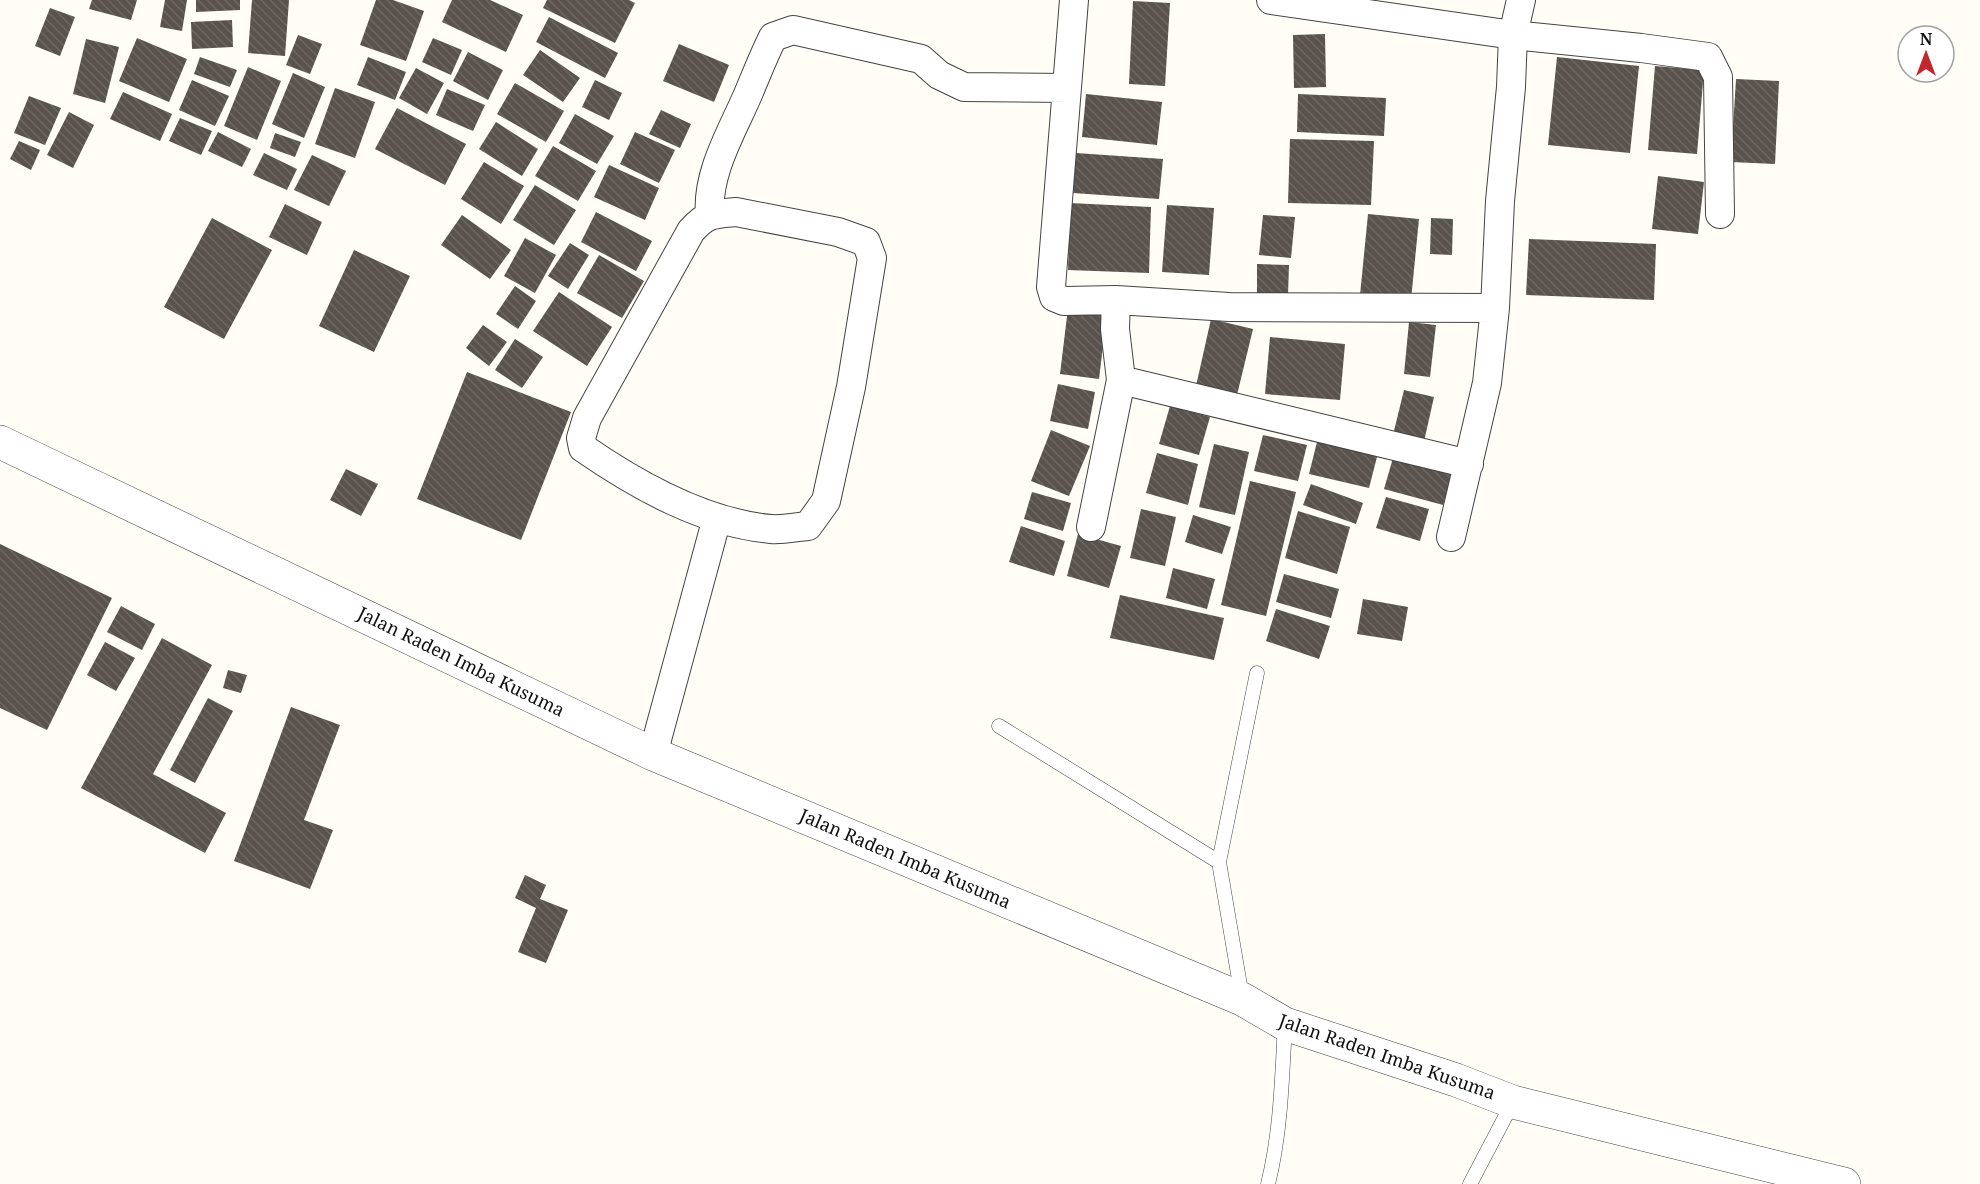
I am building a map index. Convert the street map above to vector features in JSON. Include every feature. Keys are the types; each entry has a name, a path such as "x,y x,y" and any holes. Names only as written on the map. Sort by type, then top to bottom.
{"street":[{"path":"1074,0 1051,287 1054,297 1064,301 1116,300 1229,307 1495,308"},
{"path":"1271,0 1513,35 1708,57 1718,77 1720,214"},
{"path":"1451,537 1487,383 1495,308 1500,201 1511,87 1513,35 1521,0"},
{"path":"710,215 709,203 713,178 734,123 773,37 793,30 921,60 939,75 964,87 1067,88"},
{"path":"736,212 838,232 866,242 872,258 851,387 826,501 808,526 772,530 717,518 685,506 618,471 583,448 581,438 587,418 691,231 700,221 710,215 736,212"},
{"path":"1091,527 1121,380 1115,329 1116,300"},
{"path":"1121,380 1469,464"},
{"name":"Jalan Raden Imba Kusuma","path":"0,442 653,754 1242,999 1285,1024 1456,1080 1513,1102 1844,1184"},
{"path":"653,754 717,518"}],"lane":[{"path":"1242,999 1219,862 1257,673"},
{"path":"999,726 1219,862"},
{"path":"1268,1184 1274,1162 1285,1024"},
{"path":"1470,1184 1513,1102"}],"building":[{"path":"92,0 137,0 131,20 89,9"},
{"path":"165,0 187,0 182,31 160,27"},
{"path":"196,0 240,0 240,10 196,12"},
{"path":"252,0 289,0 285,56 248,53"},
{"path":"376,0 393,0 424,11 406,61 360,45"},
{"path":"452,0 490,0 523,15 506,52 442,22"},
{"path":"547,0 629,0 635,3 615,43 543,8"},
{"path":"1133,1 1170,3 1165,86 1129,84"},
{"path":"50,8 75,17 60,56 35,46"},
{"path":"549,17 618,53 605,78 536,42"},
{"path":"232,20 233,47 192,49 191,22"},
{"path":"1325,34 1326,87 1294,88 1293,35"},
{"path":"298,35 322,44 310,74 286,65"},
{"path":"137,38 187,59 169,102 119,81"},
{"path":"433,38 462,50 451,75 422,62"},
{"path":"86,39 119,47 105,103 73,94"},
{"path":"679,44 729,65 714,102 663,81"},
{"path":"540,50 580,78 563,102 523,75"},
{"path":"468,52 503,70 488,100 453,81"},
{"path":"200,57 237,70 230,87 194,74"},
{"path":"368,57 406,72 395,100 357,85"},
{"path":"1557,57 1639,66 1630,153 1548,145"},
{"path":"1655,66 1704,70 1697,154 1648,150"},
{"path":"248,67 281,81 257,140 224,126"},
{"path":"416,68 444,83 427,114 399,98"},
{"path":"293,73 325,87 304,138 272,124"},
{"path":"1736,79 1779,81 1775,164 1731,162"},
{"path":"192,80 229,96 215,126 179,110"},
{"path":"595,80 622,93 609,120 582,107"},
{"path":"515,83 564,111 546,142 497,114"},
{"path":"335,88 375,102 355,158 315,144"},
{"path":"447,89 485,105 473,131 436,115"},
{"path":"123,92 172,114 160,141 110,119"},
{"path":"1086,94 1162,102 1157,145 1082,137"},
{"path":"1298,94 1386,98 1384,136 1297,132"},
{"path":"29,96 61,108 45,145 14,133"},
{"path":"397,108 466,144 445,185 375,149"},
{"path":"661,110 691,124 680,148 649,134"},
{"path":"69,112 94,125 73,168 47,155"},
{"path":"575,114 614,136 597,164 559,143"},
{"path":"180,118 212,131 201,155 169,141"},
{"path":"496,122 538,149 522,176 479,149"},
{"path":"218,132 251,149 242,167 208,151"},
{"path":"635,132 675,150 659,183 620,164"},
{"path":"275,133 301,142 295,157 270,148"},
{"path":"1290,139 1374,141 1371,205 1288,203"},
{"path":"19,141 40,150 31,170 10,159"},
{"path":"553,146 596,171 578,201 535,176"},
{"path":"264,153 297,169 287,190 253,175"},
{"path":"1076,153 1163,159 1159,199 1073,193"},
{"path":"312,155 346,171 329,206 294,190"},
{"path":"484,162 524,186 501,224 461,199"},
{"path":"609,165 659,188 645,220 594,197"},
{"path":"1658,176 1704,182 1698,234 1652,229"},
{"path":"535,185 576,210 554,245 513,220"},
{"path":"1070,203 1151,207 1149,273 1068,270"},
{"path":"285,204 322,222 307,255 269,237"},
{"path":"1167,205 1214,208 1209,275 1162,272"},
{"path":"596,212 652,241 636,271 581,242"},
{"path":"1368,214 1419,219 1411,300 1360,295"},
{"path":"462,215 511,250 490,279 441,245"},
{"path":"1263,215 1295,217 1291,258 1259,255"},
{"path":"212,218 272,250 224,339 164,307"},
{"path":"1431,218 1453,219 1452,255 1430,254"},
{"path":"525,238 556,255 535,293 504,276"},
{"path":"1529,239 1656,244 1654,300 1526,295"},
{"path":"570,243 589,255 568,289 548,276"},
{"path":"354,250 410,276 374,352 319,326"},
{"path":"599,255 644,281 622,318 577,293"},
{"path":"1257,264 1289,265 1288,295 1257,295"},
{"path":"515,286 536,301 518,329 496,314"},
{"path":"559,292 612,327 587,366 533,331"},
{"path":"1068,308 1107,313 1099,379 1060,374"},
{"path":"1211,319 1253,329 1237,395 1196,386"},
{"path":"1409,322 1436,325 1430,377 1404,374"},
{"path":"483,325 507,342 489,366 466,348"},
{"path":"1270,337 1345,344 1340,400 1265,394"},
{"path":"515,339 543,357 522,388 495,370"},
{"path":"467,372 571,412 521,540 417,499"},
{"path":"1058,384 1095,392 1088,429 1050,421"},
{"path":"1404,390 1434,397 1423,446 1392,439"},
{"path":"1170,406 1210,417 1199,455 1159,444"},
{"path":"1051,430 1090,446 1069,496 1031,481"},
{"path":"1263,435 1307,445 1298,481 1254,471"},
{"path":"1318,438 1378,453 1369,488 1309,474"},
{"path":"1214,444 1249,452 1235,515 1199,507"},
{"path":"1157,453 1198,464 1188,505 1146,493"},
{"path":"1393,458 1452,475 1443,505 1384,489"},
{"path":"346,469 378,484 361,516 330,500"},
{"path":"1250,481 1296,492 1266,616 1221,605"},
{"path":"1311,484 1363,503 1356,524 1303,505"},
{"path":"1032,492 1071,503 1063,531 1024,519"},
{"path":"1386,497 1429,509 1420,541 1376,528"},
{"path":"1141,509 1176,517 1165,566 1130,558"},
{"path":"1298,511 1350,527 1337,574 1285,558"},
{"path":"1193,515 1231,527 1222,554 1185,542"},
{"path":"1021,526 1065,541 1054,576 1009,562"},
{"path":"1078,534 1121,546 1109,588 1067,576"},
{"path":"0,544 112,598 47,730 0,708"},
{"path":"1173,568 1215,579 1207,609 1166,598"},
{"path":"1284,574 1339,589 1331,618 1276,602"},
{"path":"1120,595 1224,618 1214,660 1110,638"},
{"path":"1363,599 1408,607 1402,641 1357,634"},
{"path":"121,606 155,624 142,650 107,632"},
{"path":"1276,609 1330,626 1319,659 1266,641"},
{"path":"162,638 212,665 153,774 226,813 205,853 81,788"},
{"path":"105,642 135,658 116,691 87,675"},
{"path":"228,670 247,675 241,693 223,688"},
{"path":"208,698 233,711 195,783 170,770"},
{"path":"291,707 340,725 304,820 333,830 310,889 234,861"},
{"path":"525,875 546,885 540,899 568,910 546,963 518,952 536,908 515,898"}]}
